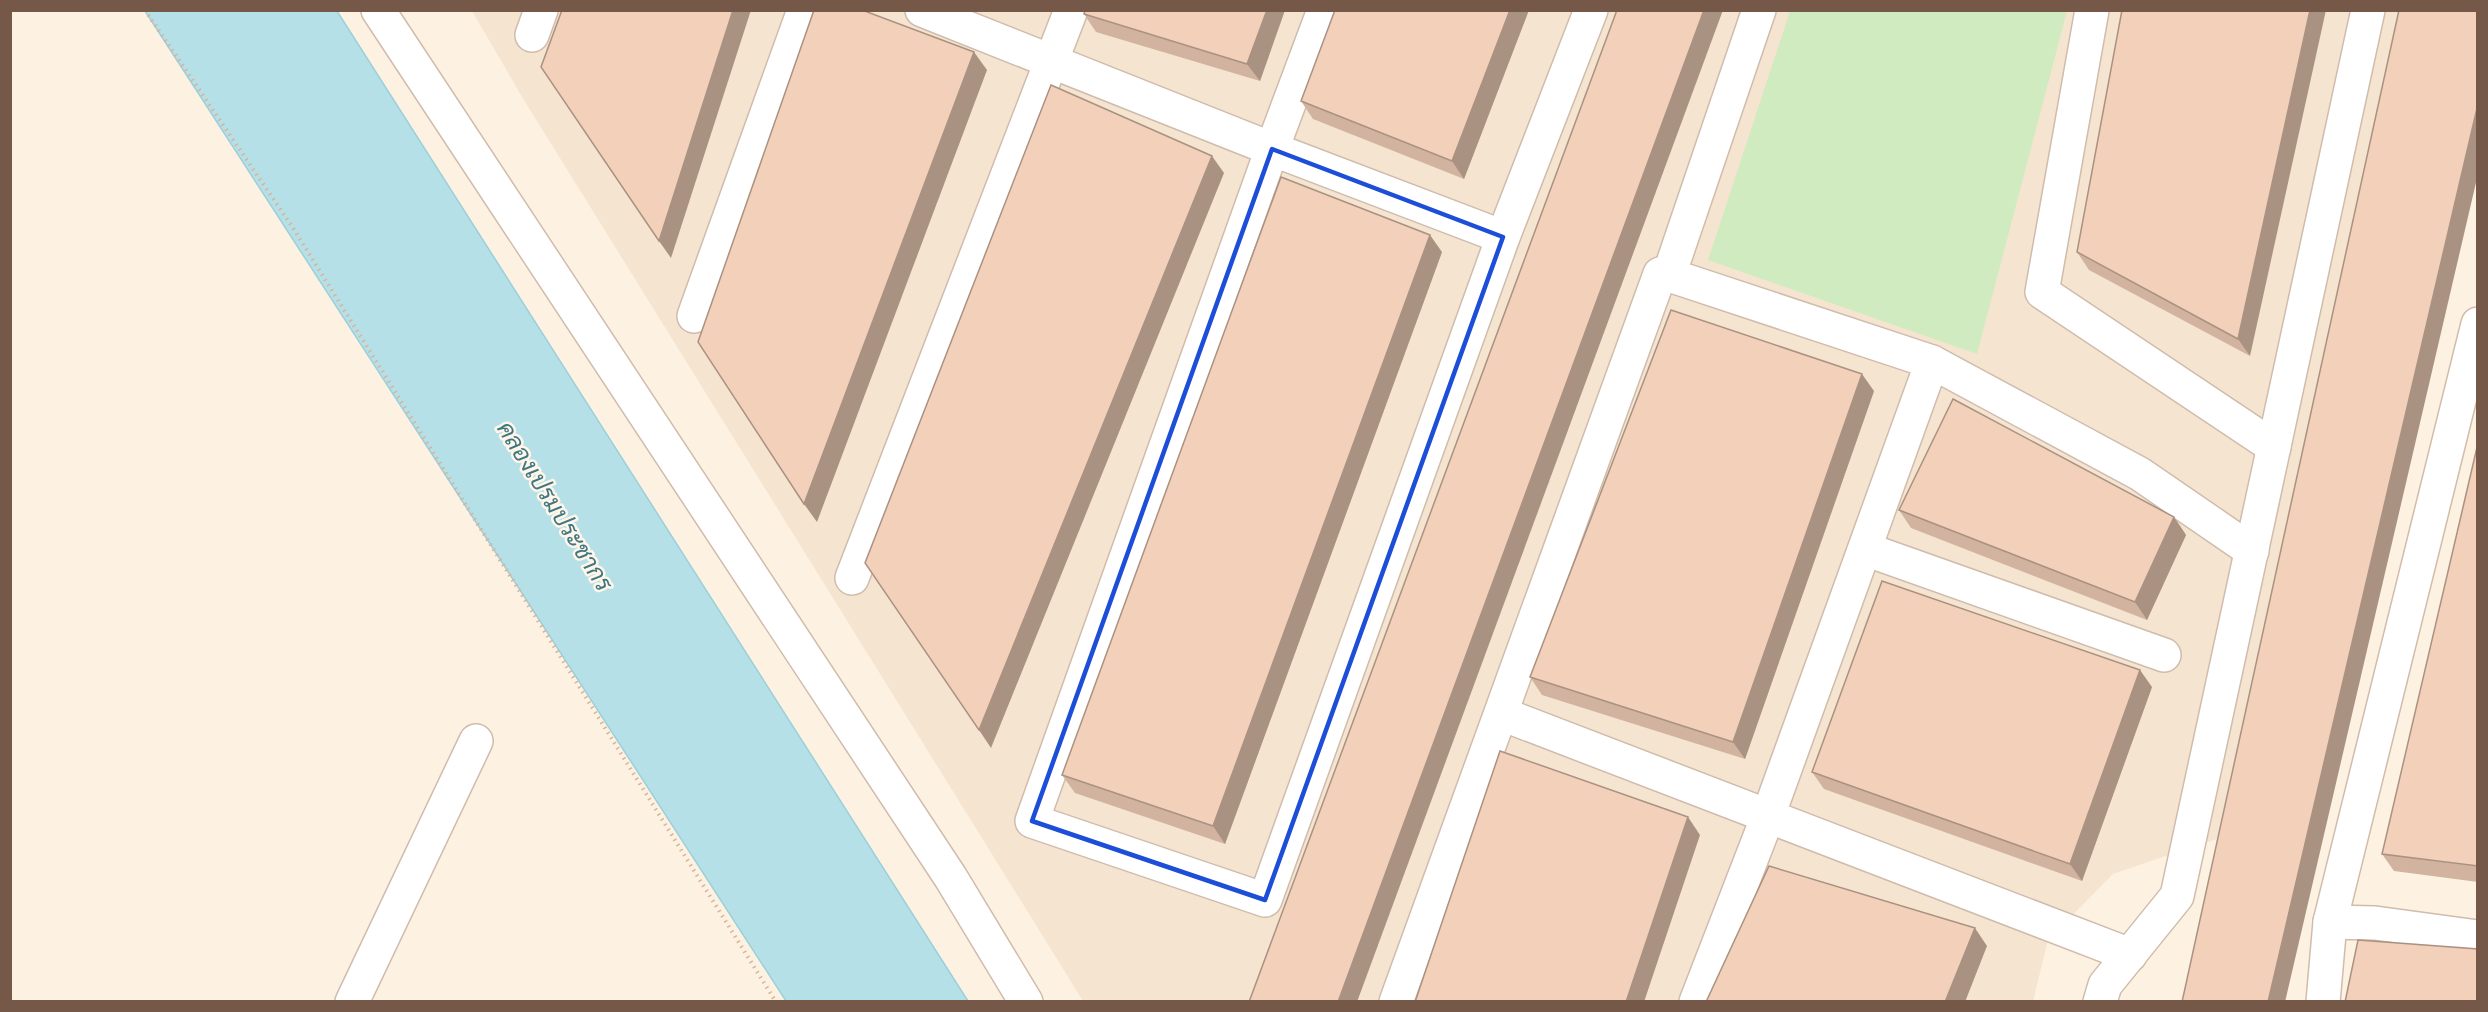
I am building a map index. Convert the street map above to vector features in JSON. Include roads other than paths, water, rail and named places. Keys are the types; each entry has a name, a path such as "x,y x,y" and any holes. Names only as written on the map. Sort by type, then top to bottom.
{"street":[{"path":"378,10 951,878 1026,1002"},
{"path":"694,316 804,10"},
{"path":"922,10 1272,149 1503,237"},
{"path":"852,578 1071,10"},
{"path":"1324,10 1272,149 1032,821 1265,900 1503,237 1591,10"},
{"path":"1669,275 1759,10"},
{"path":"2092,10 2042,291 2274,447"},
{"path":"2100,1002 2105,985 2177,896 2368,10"},
{"path":"1396,1002 1660,274 1669,275 1932,362 2140,474 2252,551"},
{"path":"2323,1002 2330,922 2478,324"},
{"path":"1696,1002 1768,816 1932,362"},
{"path":"1865,549 2164,655"},
{"path":"1502,714 2130,955"},
{"path":"352,1002 476,741"},
{"path":"2330,922 2375,923 2478,937"}],"water":[{"name":"คลองเปรมประชากร","path":"145,11 337,11 968,1001 786,1001"}]}
